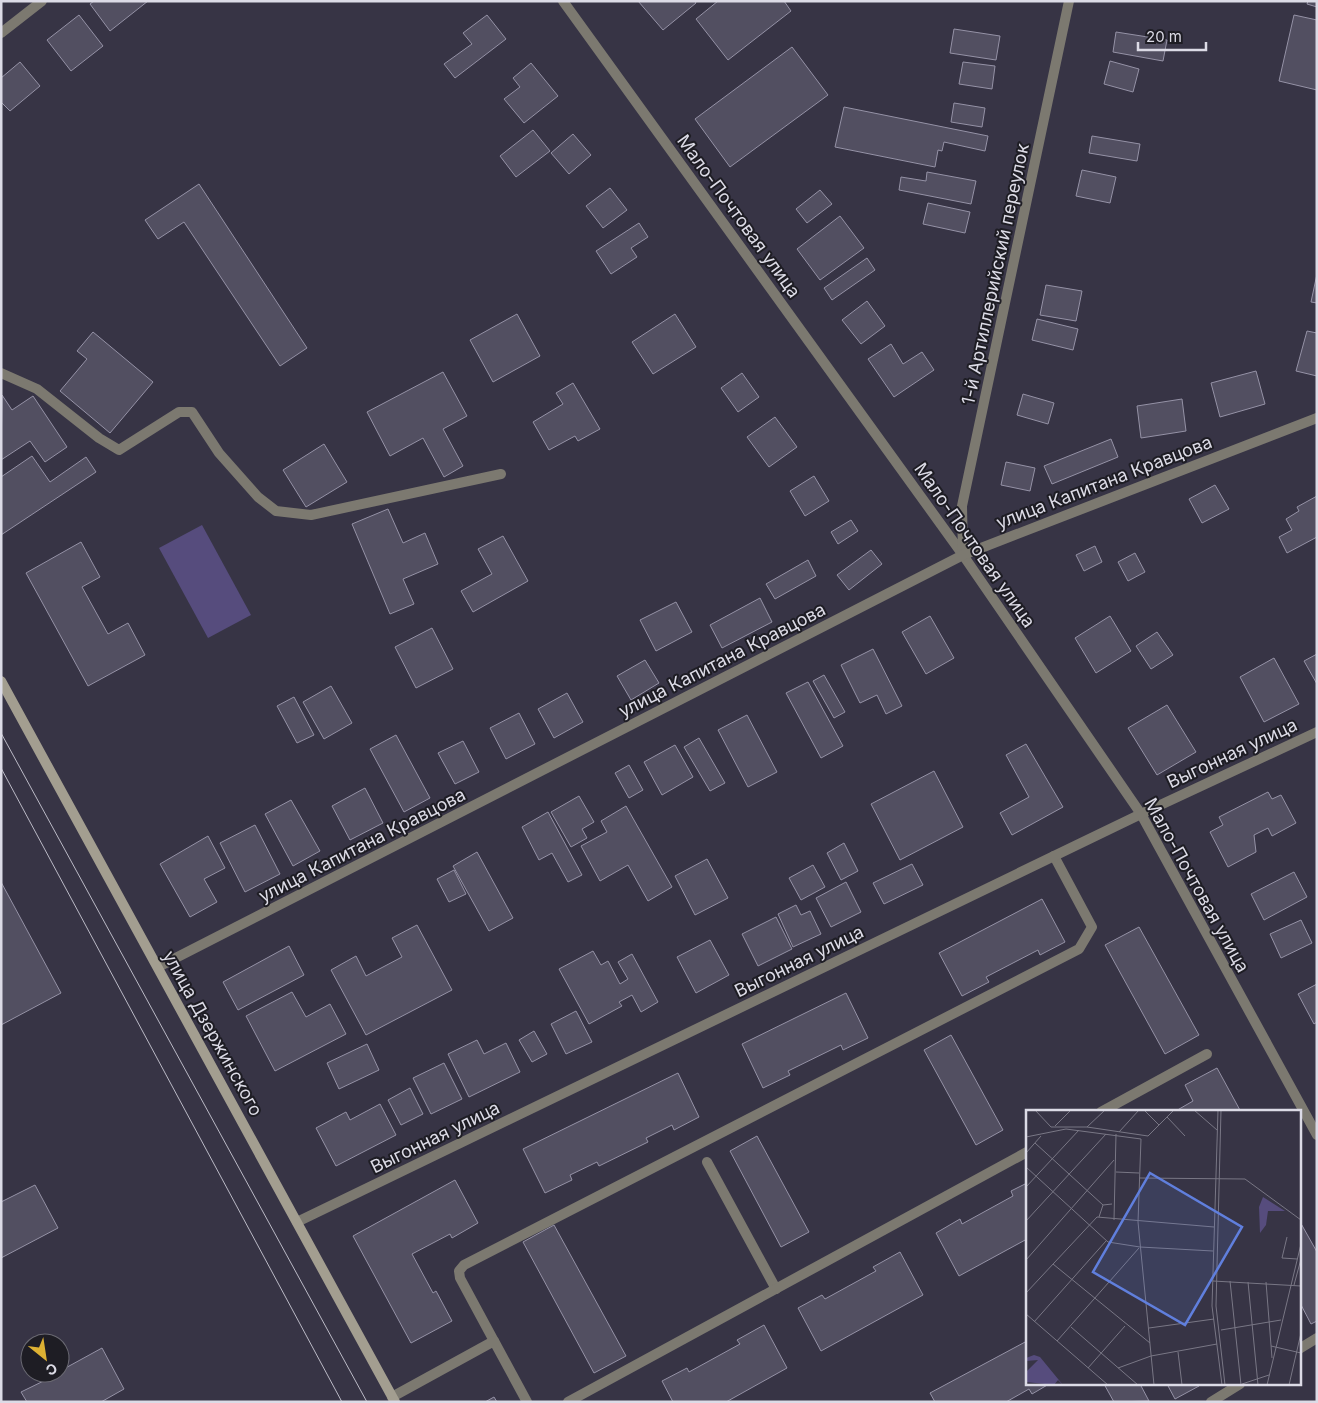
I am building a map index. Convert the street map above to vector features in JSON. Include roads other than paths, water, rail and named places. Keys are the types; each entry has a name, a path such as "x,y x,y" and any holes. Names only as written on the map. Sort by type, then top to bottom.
{"main road":[{"name":"улица Дзержинского","path":"1,681 393,1399"}],"street":[{"path":"1,33 42,1"},
{"name":"Мало-Почтовая улица","path":"563,1 963,555 1141,814 1317,1135"},
{"name":"1-й Артиллерийский переулок","path":"963,555 962,506 1068,1"},
{"path":"1,373 37,389 99,438 119,450 179,412 192,412 219,453 258,497 276,511 311,515 502,474"},
{"name":"улица Капитана Кравцова","path":"158,967 963,555 1317,418"},
{"name":"Выгонная улица","path":"297,1222 1141,814 1317,732"},
{"path":"527,1402 460,1278 459,1271 464,1265 1079,949 1092,926 1054,856"},
{"path":"1105,1110 1207,1054"},
{"path":"568,1402 1026,1153"},
{"path":"707,1162 776,1289"},
{"path":"1300,1348 1317,1338"},
{"path":"393,1399 494,1341"},
{"path":"1210,1402 1237,1386"}],"tram line":[{"path":"1,733 367,1402"},
{"path":"1,768 342,1402"}]}
